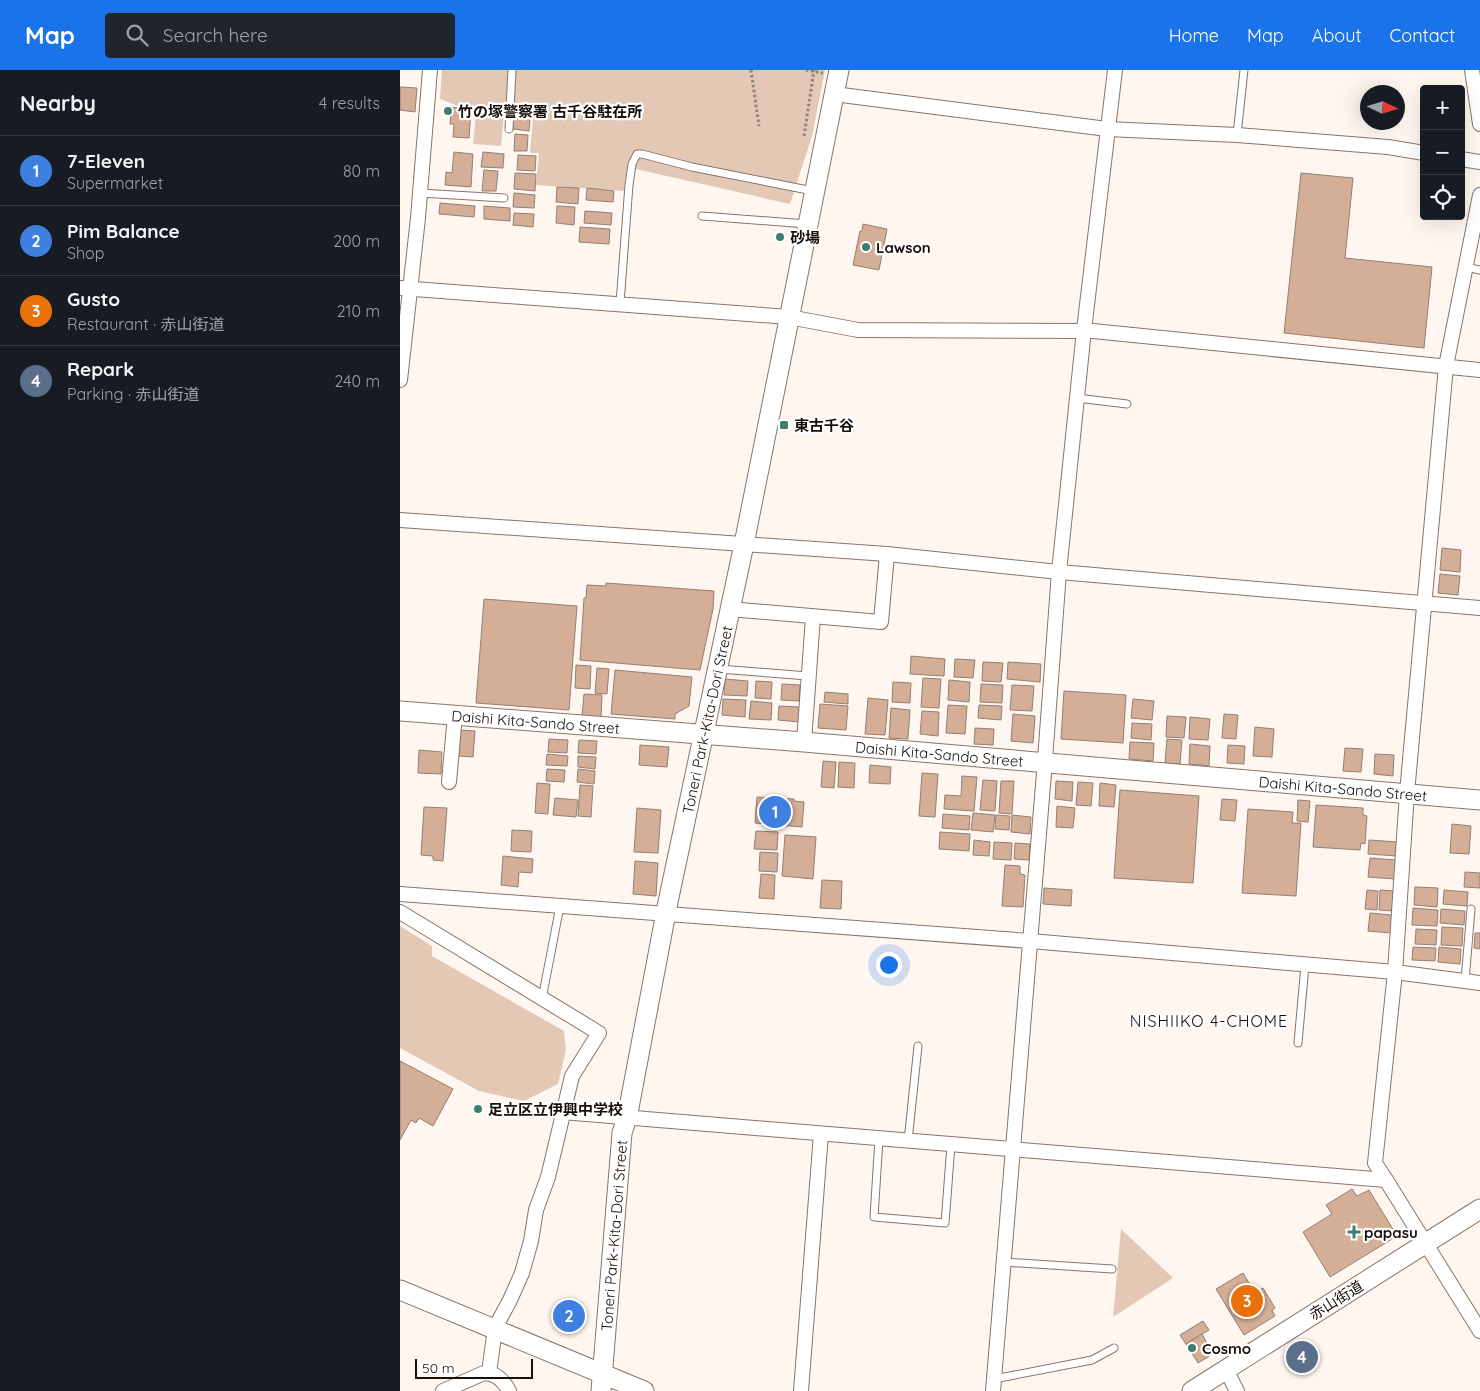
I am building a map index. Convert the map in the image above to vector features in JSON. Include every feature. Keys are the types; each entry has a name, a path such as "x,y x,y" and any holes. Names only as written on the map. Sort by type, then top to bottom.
{"street":[{"path":"400,380 405,288 420,193 430,70"},
{"path":"993,1385 1045,763 1058,572 1115,70"},
{"path":"1472,70 1480,124"},
{"name":"Toneri Park-Kita-Dori Street","path":"601,1382 622,1133 627,1118 702,734 744,544 815,191 834,94 831,72"},
{"path":"834,94 1107,129 1237,135 1388,147 1420,152"},
{"path":"1465,160 1480,162"},
{"path":"1480,195 1473,268 1446,366 1407,794 1395,972 1375,1163 1480,1330"},
{"path":"405,288 789,317 858,330 1084,330 1480,370"},
{"path":"400,520 887,554 1058,572 1480,608"},
{"path":"729,609 881,622 887,554"},
{"path":"804,742 813,617"},
{"name":"Daishi Kita-Sando Street","path":"400,711 804,742 1480,800"},
{"path":"450,782 455,715"},
{"path":"400,894 1030,941 1395,972 1480,983"},
{"path":"400,912 599,1033 572,1076 548,1177 536,1210 531,1241 522,1273 495,1328 489,1373"},
{"path":"562,1112 1386,1180"},
{"path":"802,1391 821,1134"},
{"name":"赤山街道","path":"1192,1391 1480,1209"},
{"path":"400,1290 495,1328 601,1382 644,1391"},
{"path":"1226,1370 1237,1391"},
{"path":"443,1391 484,1373 489,1373 504,1380 509,1391"}],"lane":[{"path":"510,129 512,70"},
{"path":"1237,135 1244,70"},
{"path":"620,303 629,185 632,164 637,154 692,167 815,191"},
{"path":"420,193 504,198"},
{"path":"702,216 808,225"},
{"path":"1077,398 1127,404"},
{"path":"716,669 808,676"},
{"path":"542,999 560,906"},
{"path":"1465,981 1471,909"},
{"path":"1298,1042 1305,965"},
{"path":"908,1141 918,1046"},
{"path":"879,1139 874,1217 944,1223 951,1145"},
{"path":"1002,1262 1112,1269"},
{"path":"993,1385 1092,1360 1114,1348"}],"path":[{"path":"751,70 759,126"},
{"path":"806,70 831,72"},
{"path":"804,136 814,71"}],"shaded area":[{"path":"442,70 825,70 812,136 790,204 627,167 624,191 536,185 539,153 530,153 534,105 505,103 501,146 473,144 476,113 440,99"},
{"path":"400,926 432,946 432,956 564,1031 566,1050 558,1084 524,1101 479,1091 400,1048"},
{"path":"1121,1229 1173,1278 1113,1317"}],"building":[{"path":"400,87 417,88 415,112 400,110"},
{"path":"444,107 471,110 469,138 453,137 454,124 450,124 451,114 444,114"},
{"path":"515,107 531,108 529,131 513,129"},
{"path":"515,134 528,135 527,151 514,151"},
{"path":"454,152 473,154 471,187 445,185 446,172 452,173"},
{"path":"483,152 504,154 503,168 481,167"},
{"path":"518,155 536,156 535,171 517,170"},
{"path":"484,170 498,171 496,191 482,191"},
{"path":"515,173 536,174 535,191 514,189"},
{"path":"1301,173 1353,178 1345,258 1432,267 1424,348 1284,333"},
{"path":"557,187 579,188 578,204 556,202"},
{"path":"587,188 614,191 613,202 586,200"},
{"path":"514,193 535,195 534,208 513,207"},
{"path":"440,203 475,206 474,217 439,214"},
{"path":"484,206 510,208 510,221 484,219"},
{"path":"557,206 575,207 574,225 556,223"},
{"path":"585,211 612,213 611,225 584,223"},
{"path":"514,213 534,214 533,227 513,225"},
{"path":"863,224 887,229 879,270 853,265"},
{"path":"580,227 610,229 609,244 579,242"},
{"path":"1442,548 1461,550 1460,572 1440,570"},
{"path":"1440,574 1460,576 1458,595 1438,593"},
{"path":"606,583 714,591 713,609 700,670 580,660 584,598 586,598 587,585 606,586"},
{"path":"484,599 577,606 569,710 476,703"},
{"path":"911,656 945,659 944,676 910,674"},
{"path":"955,659 975,660 973,678 954,677"},
{"path":"983,662 1003,663 1001,682 982,681"},
{"path":"1008,662 1041,664 1040,682 1007,679"},
{"path":"576,665 591,666 590,689 575,688"},
{"path":"597,668 609,669 607,694 595,693"},
{"path":"615,670 692,677 689,706 675,714 675,719 611,714"},
{"path":"923,678 941,679 939,708 921,707"},
{"path":"725,679 748,681 747,696 724,695"},
{"path":"949,680 970,682 969,702 948,700"},
{"path":"756,681 772,682 771,699 755,698"},
{"path":"893,682 911,683 910,703 892,702"},
{"path":"782,684 800,685 799,701 781,700"},
{"path":"981,684 1003,685 1002,703 980,702"},
{"path":"1012,685 1034,686 1032,711 1010,710"},
{"path":"1064,691 1126,695 1123,743 1061,739"},
{"path":"825,692 848,694 848,704 824,702"},
{"path":"584,694 602,695 601,717 582,716"},
{"path":"868,698 888,700 885,735 865,734"},
{"path":"723,699 746,700 745,717 722,715"},
{"path":"1133,699 1154,701 1152,720 1131,718"},
{"path":"751,701 772,703 771,720 749,719"},
{"path":"820,704 848,706 846,730 818,728"},
{"path":"948,705 967,706 965,734 946,733"},
{"path":"979,705 1002,706 1001,720 978,718"},
{"path":"779,706 800,707 799,722 778,720"},
{"path":"891,708 910,710 908,739 889,738"},
{"path":"922,711 939,712 938,736 920,734"},
{"path":"1013,714 1035,716 1033,743 1011,741"},
{"path":"1224,714 1238,715 1236,739 1222,738"},
{"path":"1167,716 1186,717 1184,738 1166,737"},
{"path":"1190,717 1210,719 1208,740 1189,739"},
{"path":"1132,723 1152,724 1151,740 1131,738"},
{"path":"1255,727 1274,729 1272,757 1253,756"},
{"path":"975,728 994,729 993,745 974,744"},
{"path":"460,730 475,731 473,757 459,756"},
{"path":"549,739 568,740 567,753 548,752"},
{"path":"1167,739 1182,740 1180,764 1165,763"},
{"path":"579,740 597,741 596,754 578,753"},
{"path":"1130,742 1154,743 1153,761 1129,759"},
{"path":"1190,744 1210,746 1209,766 1189,764"},
{"path":"640,745 669,747 667,767 639,765"},
{"path":"1228,745 1245,746 1244,764 1227,763"},
{"path":"1345,748 1363,749 1361,772 1343,771"},
{"path":"419,750 442,752 441,774 418,773"},
{"path":"547,754 568,756 567,766 546,765"},
{"path":"1375,754 1394,755 1393,776 1374,774"},
{"path":"578,756 596,757 595,769 578,767"},
{"path":"823,761 836,762 834,788 821,787"},
{"path":"839,762 855,763 854,788 838,787"},
{"path":"870,765 891,767 890,784 869,783"},
{"path":"547,769 565,770 564,782 546,781"},
{"path":"578,769 595,771 594,784 577,782"},
{"path":"922,773 938,774 935,817 919,816"},
{"path":"962,776 977,777 974,811 944,809 945,795 961,796"},
{"path":"983,780 997,781 995,811 980,810"},
{"path":"1001,781 1014,781 1012,814 999,813"},
{"path":"1056,781 1073,782 1072,801 1055,799"},
{"path":"1078,782 1093,783 1091,806 1076,805"},
{"path":"537,783 550,784 548,814 535,813"},
{"path":"1100,783 1116,785 1114,807 1099,806"},
{"path":"580,785 593,786 591,817 578,816"},
{"path":"1120,790 1199,796 1193,883 1114,878"},
{"path":"757,797 794,799 794,801 804,802 802,827 755,823"},
{"path":"555,798 578,800 576,817 553,815"},
{"path":"1222,799 1237,800 1235,821 1220,820"},
{"path":"1298,800 1310,801 1308,822 1297,821"},
{"path":"1316,805 1363,808 1363,815 1367,816 1365,844 1361,843 1360,850 1313,847"},
{"path":"1057,806 1075,808 1073,828 1056,827"},
{"path":"424,807 447,808 443,861 433,860 433,856 421,855"},
{"path":"637,808 661,810 658,853 634,852"},
{"path":"1248,809 1293,812 1292,823 1301,823 1296,896 1242,893"},
{"path":"973,813 995,815 993,832 971,830"},
{"path":"943,814 970,816 969,830 942,828"},
{"path":"996,815 1010,816 1009,830 995,829"},
{"path":"1012,815 1031,817 1030,834 1011,832"},
{"path":"1452,824 1471,826 1469,854 1450,853"},
{"path":"512,830 532,831 531,852 511,851"},
{"path":"756,831 778,832 777,850 754,849"},
{"path":"940,832 970,834 969,851 939,849"},
{"path":"785,835 816,837 813,879 782,876"},
{"path":"974,840 990,842 989,856 973,855"},
{"path":"1369,840 1398,842 1397,856 1368,854"},
{"path":"994,842 1012,843 1011,860 993,859"},
{"path":"1015,843 1030,844 1029,860 1014,859"},
{"path":"760,852 778,853 777,872 759,871"},
{"path":"503,856 533,859 532,873 519,872 518,887 501,885"},
{"path":"1370,858 1396,860 1395,879 1368,877"},
{"path":"635,861 658,863 656,896 633,894"},
{"path":"1005,865 1020,866 1020,874 1025,875 1023,907 1002,906"},
{"path":"1465,872 1480,873 1480,888 1464,887"},
{"path":"761,874 775,875 774,899 759,898"},
{"path":"822,880 842,881 841,909 820,908"},
{"path":"1415,887 1438,888 1437,907 1414,905"},
{"path":"1044,888 1072,890 1071,906 1043,904"},
{"path":"1367,890 1378,891 1377,910 1365,909"},
{"path":"1380,890 1394,891 1392,911 1379,910"},
{"path":"1444,890 1468,892 1467,906 1443,904"},
{"path":"1413,908 1438,910 1437,926 1412,925"},
{"path":"1441,909 1465,911 1464,925 1440,923"},
{"path":"1370,913 1392,915 1391,933 1368,931"},
{"path":"1442,927 1463,928 1462,946 1441,945"},
{"path":"1416,929 1437,930 1436,945 1415,944"},
{"path":"1475,933 1480,933 1480,949 1474,948"},
{"path":"1413,947 1436,948 1435,961 1412,960"},
{"path":"1439,947 1461,949 1460,964 1438,962"},
{"path":"400,1061 453,1089 433,1126 419,1118 416,1123 411,1120 400,1140"},
{"path":"1352,1189 1357,1196 1369,1190 1397,1236 1330,1277 1303,1232 1332,1214 1326,1205"},
{"path":"1243,1273 1255,1293 1263,1288 1275,1308 1272,1310 1275,1316 1244,1335 1216,1289"},
{"path":"1203,1321 1209,1330 1186,1344 1180,1335"},
{"path":"1202,1334 1213,1354 1198,1363 1186,1344"}],"place":[{"name":"竹の塚警察署 古千谷駐在所","path":"448,111"},
{"name":"砂場","path":"780,237"},
{"name":"Lawson","path":"866,247"},
{"name":"東古千谷","path":"784,425"},
{"name":"7-Eleven","path":"775,812"},
{"name":"足立区立伊興中学校","path":"478,1109"},
{"name":"papasu","path":"1354,1232"},
{"name":"Gusto","path":"1247,1301"},
{"name":"Pim Balance","path":"569,1316"},
{"name":"Cosmo","path":"1192,1348"},
{"name":"Repark","path":"1302,1357"}],"district":[{"name":"NISHIIKO 4-CHOME","path":"1209,1021"}]}
